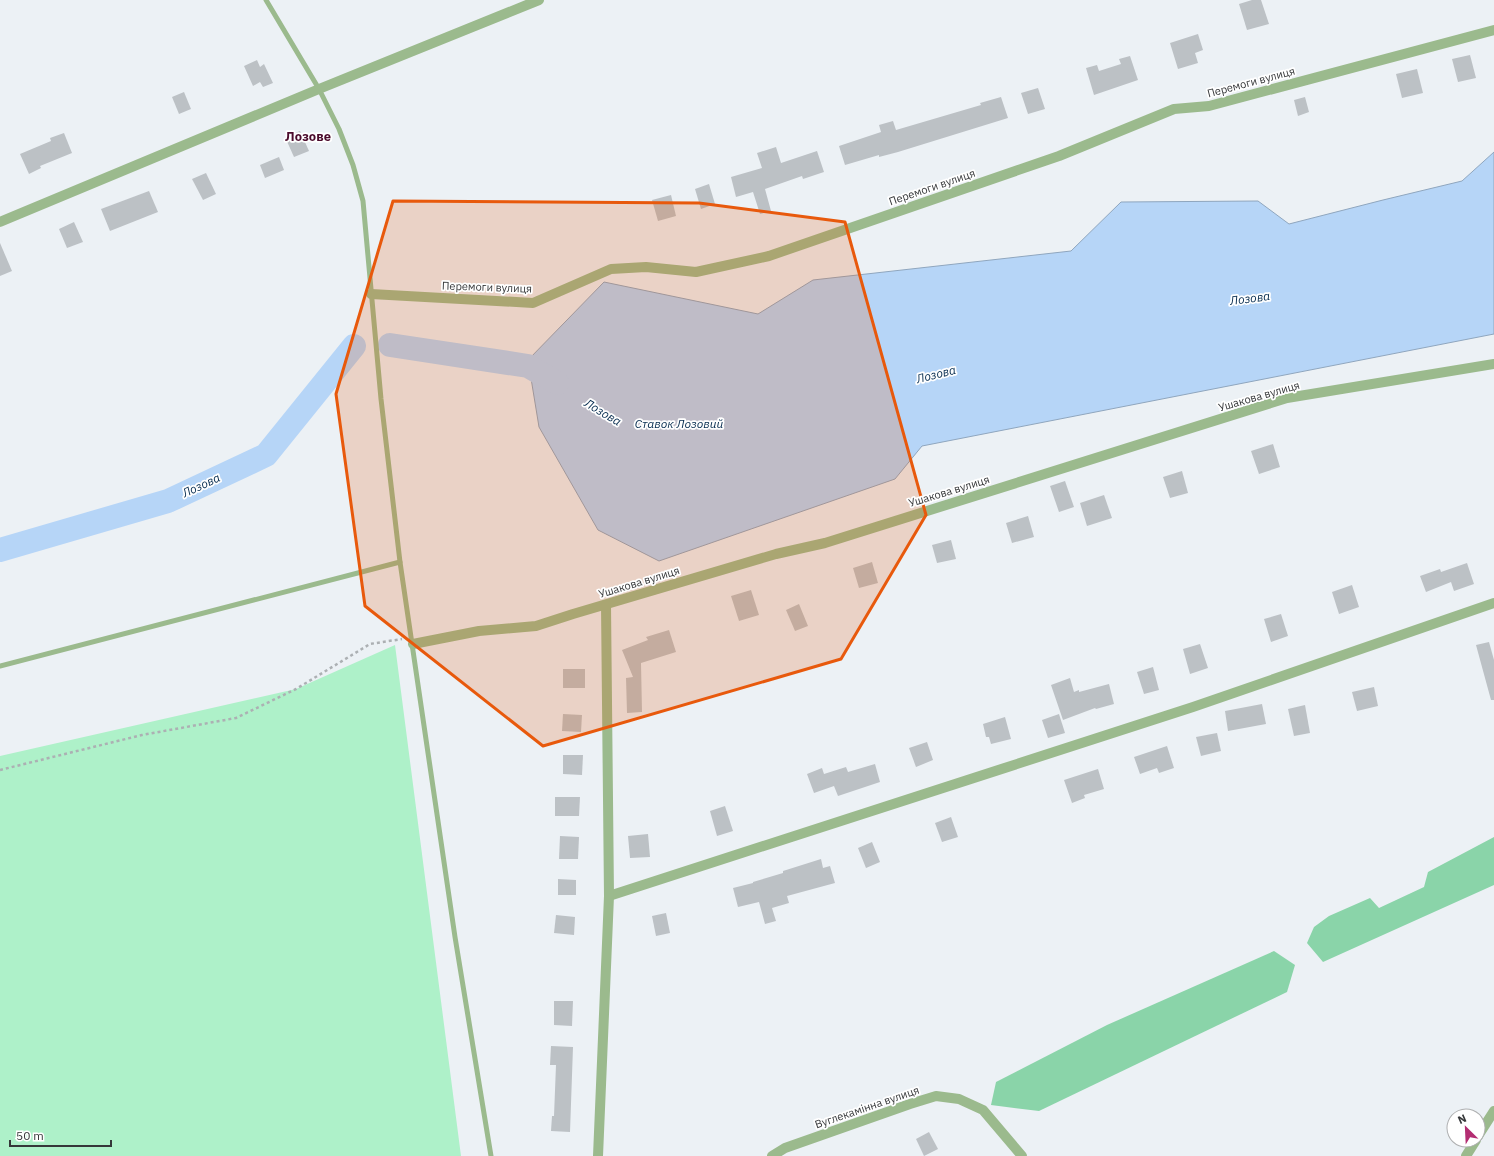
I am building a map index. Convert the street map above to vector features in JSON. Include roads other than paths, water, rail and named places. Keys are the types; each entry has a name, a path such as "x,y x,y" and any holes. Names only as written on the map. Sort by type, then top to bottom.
{"street":[{"path":"0,222 319,89 539,0"},
{"name":"Перемоги вулиця","path":"371,294 533,303 611,269 646,266 696,272 769,256 1059,156 1174,109 1209,106 1494,30"},
{"name":"Ушакова вулиця","path":"412,640 536,626 776,554 832,540 1287,398 1494,364"},
{"path":"609,896 1193,707 1494,604"},
{"path":"598,1156 609,896 606,605"},
{"name":"Вуглекамінна вулиця","path":"772,1156 793,1146 936,1096 959,1099 983,1110 1022,1156"},
{"path":"1486,1124 1494,1111"}],"lane":[{"path":"266,0 319,89 339,129 353,165 363,200 381,399 400,562 454,930 491,1156"},
{"path":"0,666 400,562"}],"water":[{"name":"Ставок Лозовий","path":"1494,152 1494,334 922,446 895,479 659,561 598,530 539,427 528,360 604,282 758,314 813,280 1071,251 1121,202 1258,201 1289,224 1462,181"}],"waterway":[{"name":"Лозова","path":"390,345 528,366 557,383"},
{"name":"Лозова","path":"0,550 168,501 266,455 354,346"}],"district":[{"name":"Лозове","path":"308,136"}]}
